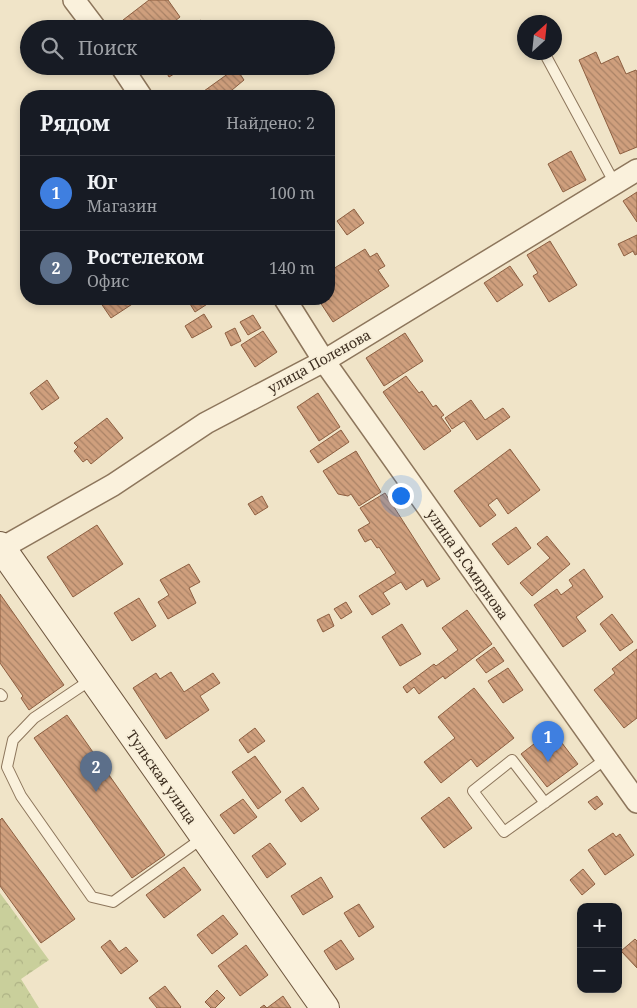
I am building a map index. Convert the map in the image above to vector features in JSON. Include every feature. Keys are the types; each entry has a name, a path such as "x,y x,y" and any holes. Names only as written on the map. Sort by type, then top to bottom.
{"main road":[{"name":"Тульская улица","path":"0,548 325,1008"}],"street":[{"path":"74,0 89,20"},
{"path":"127,75 137,90"},
{"name":"улица Поленова","path":"0,548 113,485 206,423 324,361 637,170"},
{"name":"улица В.Смирнова","path":"289,305 324,361 637,802"}],"lane":[{"path":"548,60 615,184"},
{"path":"93,679 34,718 13,740 7,767 21,796 87,890 92,897 113,902 204,837"},
{"path":"545,803 512,760 473,791 504,832 545,803 606,759"}],"green space":[{"path":"0,893 49,960 21,979 39,1008 0,1008"}],"building":[{"path":"149,0 168,0 180,17 176,20 123,20"},
{"path":"596,52 601,64 618,56 626,74 636,70 637,72 637,147 620,154 579,60"},
{"path":"226,75 241,75 244,80 232,90 205,90"},
{"path":"571,151 586,180 563,192 548,164"},
{"path":"637,192 637,222 623,201"},
{"path":"354,209 364,223 347,235 337,221"},
{"path":"637,235 637,254 635,255 633,251 624,256 618,244"},
{"path":"550,241 577,285 549,302 533,276 538,273 527,255"},
{"path":"365,249 370,257 377,253 385,266 378,270 389,286 333,322 322,305 335,305 335,268"},
{"path":"510,266 523,285 497,302 484,283"},
{"path":"102,305 131,305 111,318"},
{"path":"191,305 206,305 195,312"},
{"path":"204,314 212,327 192,338 185,326"},
{"path":"253,315 261,328 248,335 240,322"},
{"path":"235,328 241,341 231,346 225,333"},
{"path":"263,331 277,352 255,367 241,345"},
{"path":"405,333 423,361 384,386 366,358"},
{"path":"406,376 419,393 422,391 433,407 436,405 444,415 441,417 451,431 424,450 383,392"},
{"path":"47,380 59,398 42,410 30,393"},
{"path":"318,393 340,427 319,441 297,407"},
{"path":"471,400 485,420 503,408 510,417 477,440 464,421 452,429 445,418"},
{"path":"107,418 123,438 91,464 87,459 83,462 74,451 78,447 74,443"},
{"path":"341,430 349,442 318,463 310,451"},
{"path":"510,449 540,490 508,514 497,498 488,505 496,515 480,527 454,491"},
{"path":"356,451 381,492 359,506 351,494 348,496 338,494 323,471"},
{"path":"385,493 440,579 427,587 423,579 406,590 401,582 383,593 390,604 372,615 359,596 396,573 379,547 377,548 371,539 365,542 358,530 370,523 360,508"},
{"path":"262,496 268,507 255,515 248,504"},
{"path":"97,525 123,564 73,597 47,557"},
{"path":"516,527 531,548 508,565 492,544"},
{"path":"547,536 570,564 532,596 520,583 550,558 537,544"},
{"path":"189,564 200,582 189,588 196,603 168,619 158,602 169,595 160,580"},
{"path":"584,569 603,597 576,617 586,631 563,647 534,605 557,589 561,595 573,586 569,580"},
{"path":"0,594 64,685 29,710 21,698 23,696 0,663"},
{"path":"139,598 156,626 132,641 114,613"},
{"path":"346,602 352,612 341,619 334,609"},
{"path":"467,610 492,644 445,679 443,676 419,694 414,687 407,693 403,687 434,664 436,666 458,650 442,628"},
{"path":"329,614 334,626 323,632 317,620"},
{"path":"612,614 633,642 620,651 600,624"},
{"path":"402,624 421,654 400,666 382,637"},
{"path":"494,647 504,661 486,673 476,660"},
{"path":"637,649 637,718 624,728 594,690 615,673 612,669"},
{"path":"508,668 523,690 503,703 488,681"},
{"path":"171,672 184,692 213,673 220,683 200,696 209,710 166,739 133,688 156,673 160,679"},
{"path":"474,688 514,738 477,767 471,759 441,783 424,762 455,738 438,717"},
{"path":"67,715 165,855 132,878 34,738"},
{"path":"255,728 265,741 248,753 239,740"},
{"path":"552,730 578,764 547,787 521,754"},
{"path":"255,756 281,792 258,809 232,772"},
{"path":"303,787 319,809 301,822 285,800"},
{"path":"597,796 603,804 595,810 588,802"},
{"path":"449,797 472,828 444,848 421,818"},
{"path":"243,799 257,817 234,834 220,815"},
{"path":"2,818 75,919 41,943 0,886 0,820"},
{"path":"613,833 616,837 620,834 634,855 605,875 588,850"},
{"path":"270,843 286,864 267,878 252,856"},
{"path":"184,867 201,890 164,918 146,895"},
{"path":"583,869 595,884 582,895 570,880"},
{"path":"321,877 333,897 303,915 291,896"},
{"path":"359,904 374,927 359,937 344,913"},
{"path":"223,915 238,934 212,954 197,935"},
{"path":"635,939 637,941 637,968 622,952"},
{"path":"110,940 119,952 126,947 138,961 121,974 101,947"},
{"path":"341,940 354,959 336,970 324,951"},
{"path":"246,945 268,975 240,996 218,966"},
{"path":"165,986 180,1008 157,1008 149,998"},
{"path":"217,990 225,998 215,1008 211,1008 205,1002"},
{"path":"283,996 291,1008 267,1008"}],"place":[{"name":"Юг","path":"548,762"},
{"name":"Ростелеком","path":"96,792"}]}
